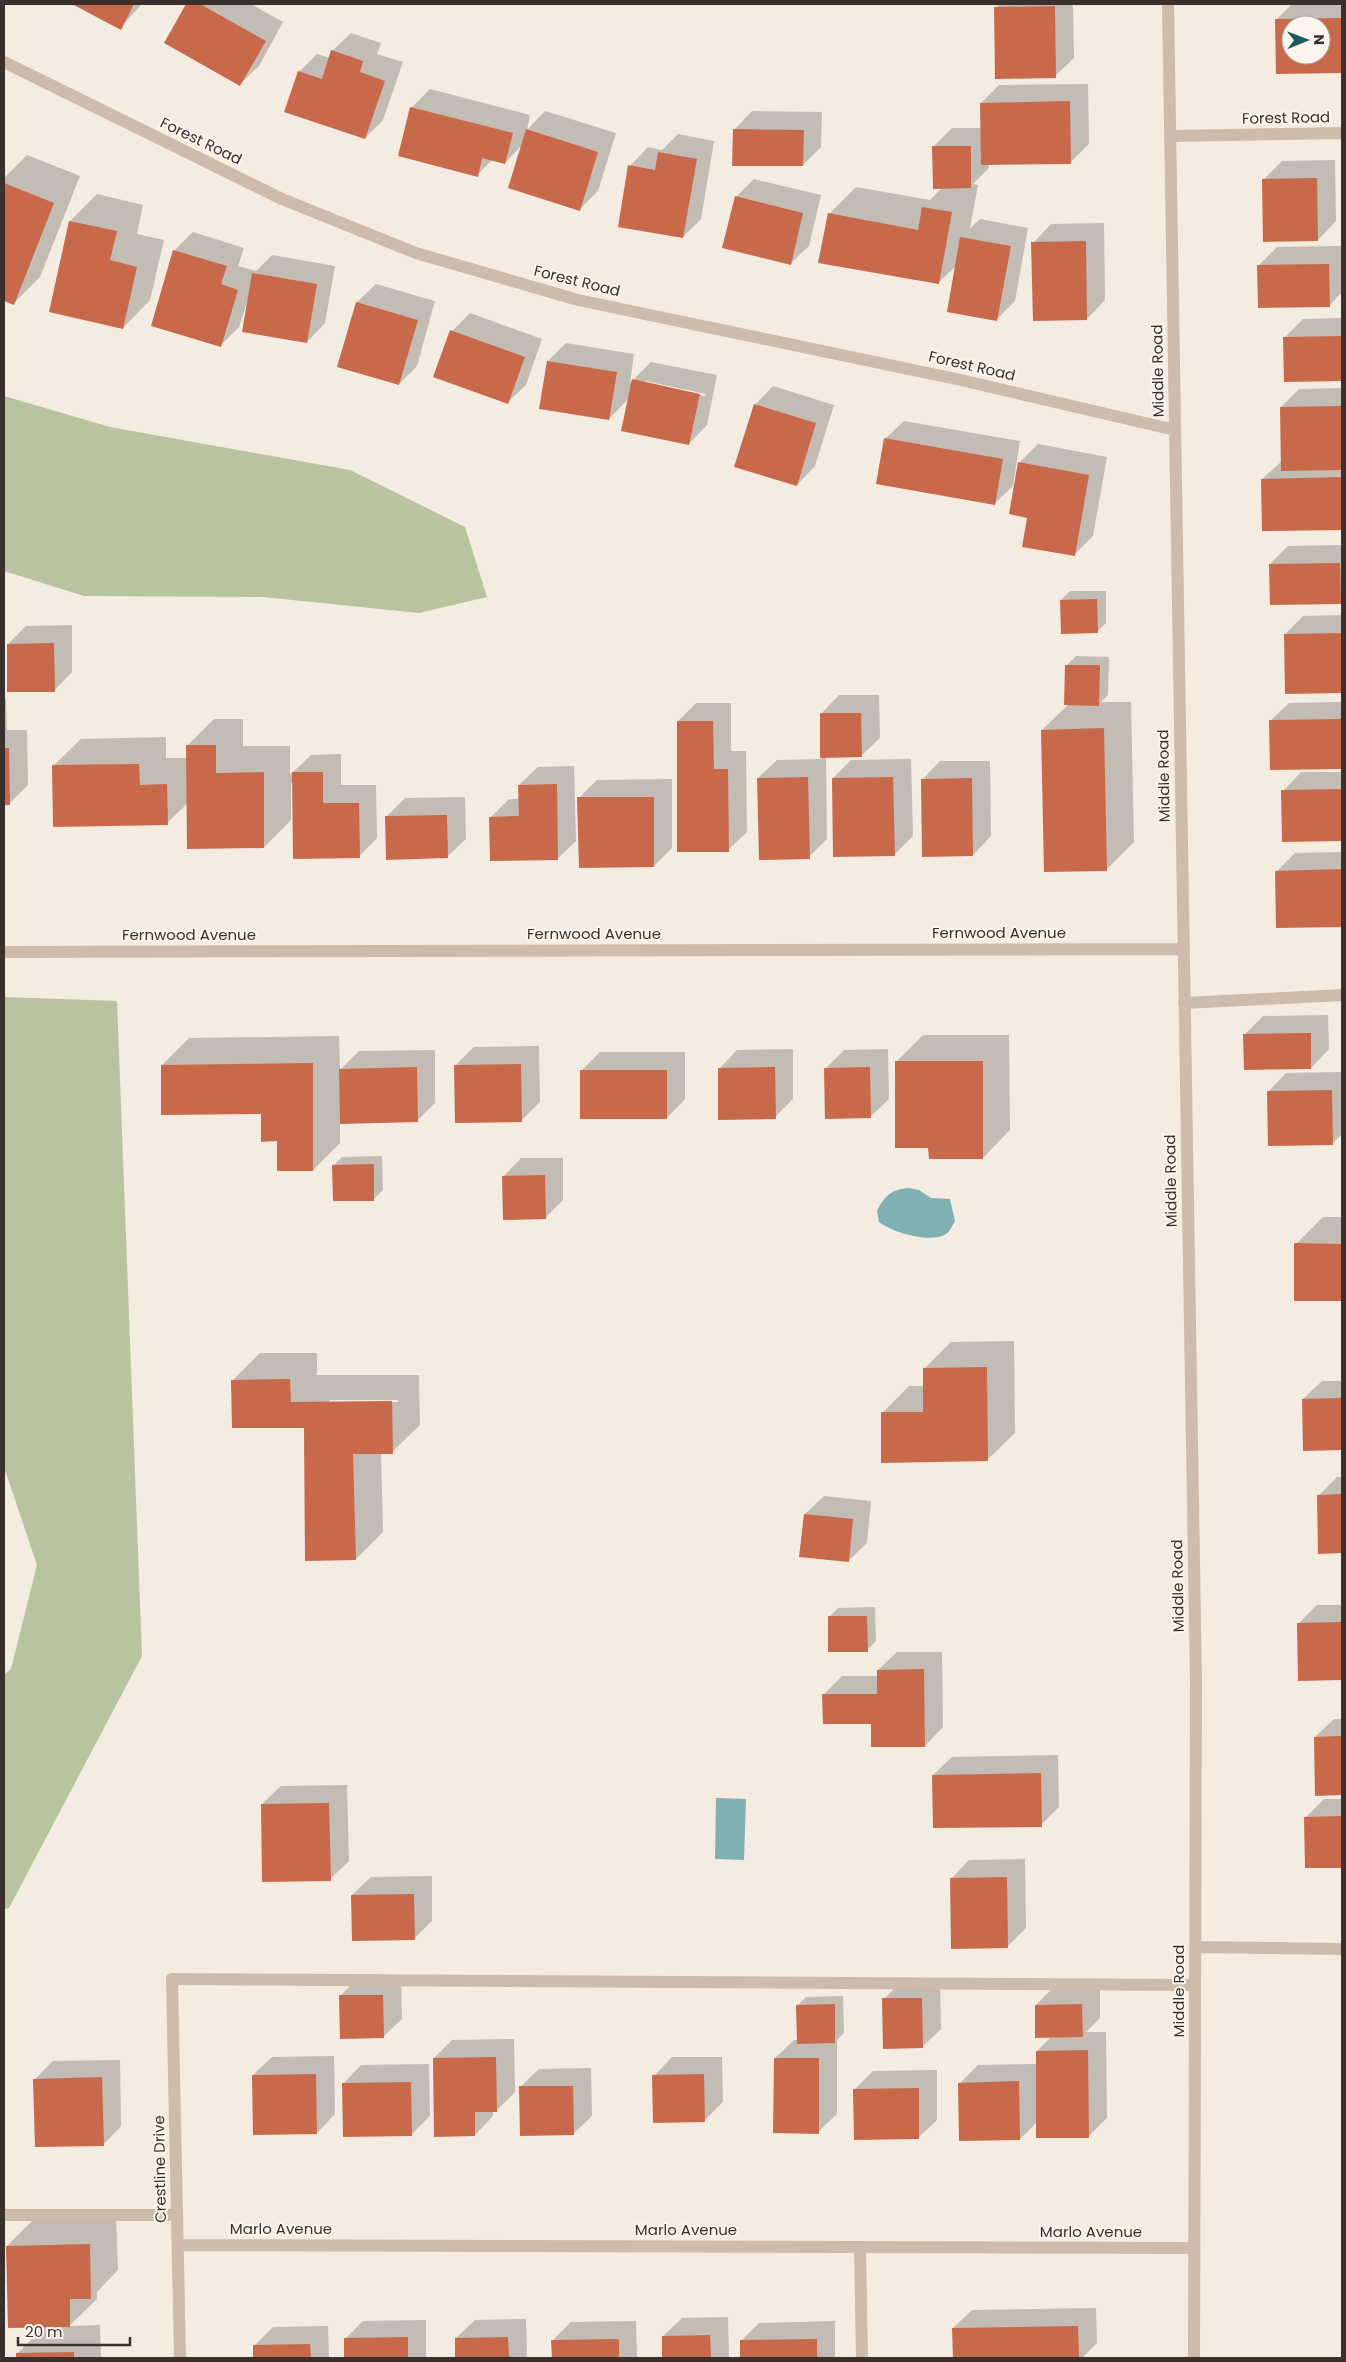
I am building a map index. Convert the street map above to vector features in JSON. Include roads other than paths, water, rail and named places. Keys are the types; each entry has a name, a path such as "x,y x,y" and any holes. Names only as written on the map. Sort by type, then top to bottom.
{"street":[{"name":"Middle Road","path":"1168,4 1196,1683 1194,2358"},
{"name":"Forest Road","path":"4,62 282,199 416,253 578,300 961,380 1175,430"},
{"name":"Forest Road","path":"1170,136 1342,133"},
{"name":"Fernwood Avenue","path":"4,952 1184,949"},
{"path":"1184,1003 1342,995"},
{"path":"1195,1947 1342,1949"},
{"name":"Crestline Drive","path":"180,2358 172,1979 1195,1985"},
{"path":"4,2215 177,2215"},
{"name":"Marlo Avenue","path":"178,2245 1194,2248"},
{"path":"860,2247 862,2358"}],"water":[{"path":"909,1188 919,1190 931,1198 950,1199 955,1221 946,1234 931,1238 911,1236 893,1230 879,1222 877,1211 886,1197 898,1190"},
{"path":"716,1798 746,1799 744,1860 715,1859"}]}
